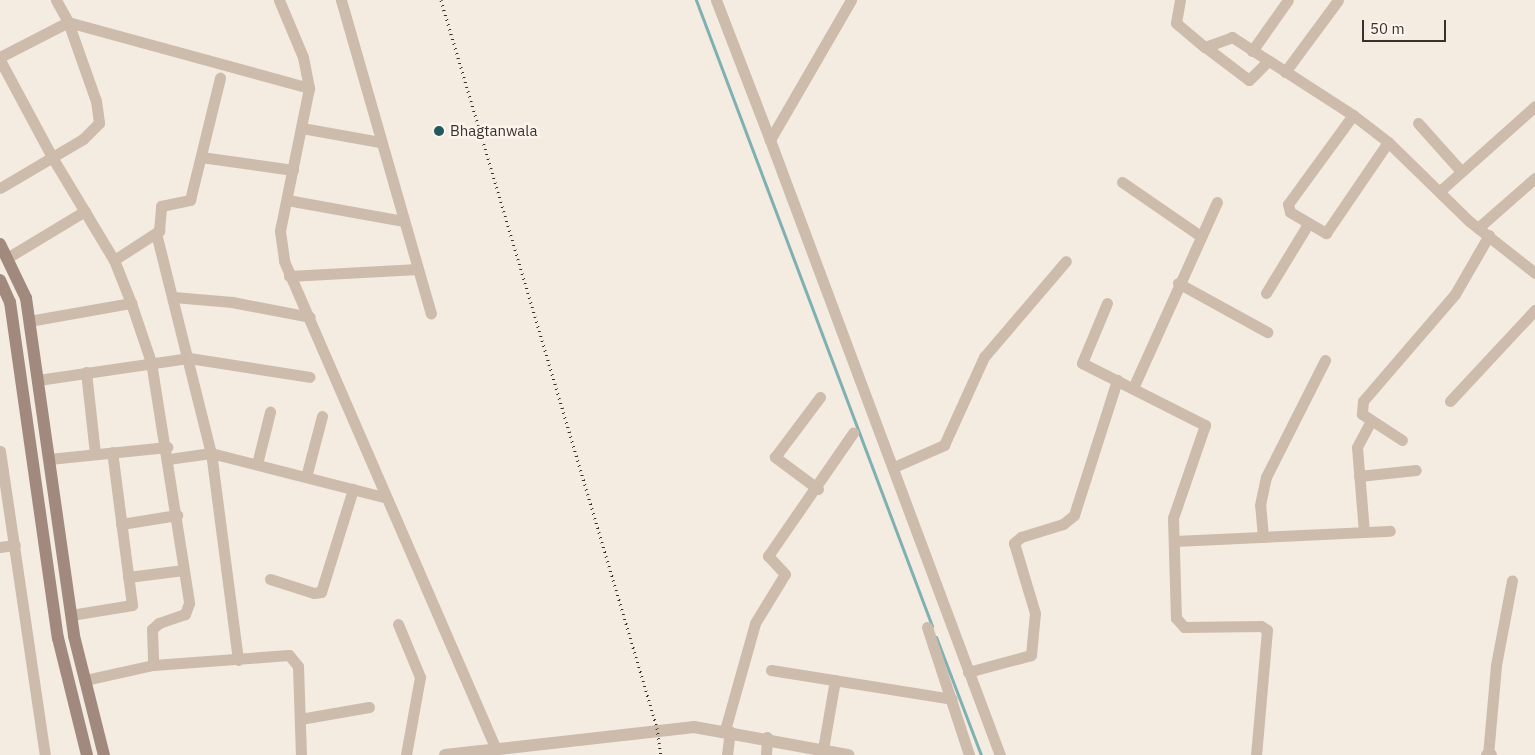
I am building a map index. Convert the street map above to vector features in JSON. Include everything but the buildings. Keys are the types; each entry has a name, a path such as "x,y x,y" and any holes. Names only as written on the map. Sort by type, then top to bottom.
{"main road":[{"path":"0,244 26,298 71,615 104,755"},
{"path":"0,280 10,302 58,638 87,755"}],"street":[{"path":"0,188 83,140 99,122 96,101 68,22 56,0"},
{"path":"279,0 302,56 309,88 286,200 280,247 289,276 310,318 384,497 495,747"},
{"path":"341,0 380,142 431,314"},
{"path":"716,0 894,467 1000,755"},
{"path":"770,140 850,0"},
{"path":"1180,0 1176,23 1249,80 1268,61"},
{"path":"1252,50 1288,0"},
{"path":"1285,72 1338,0"},
{"path":"153,666 155,625 188,610 169,459 151,362 114,260 52,157 0,58 68,22 309,88"},
{"path":"1208,49 1229,36 1353,115 1388,142 1478,228 1535,273"},
{"path":"220,78 190,200 161,206 156,233 174,297 211,453 238,660"},
{"path":"1440,191 1460,170 1535,106"},
{"path":"1353,115 1288,204 1290,212 1323,233 1329,230 1388,142"},
{"path":"1418,123 1460,170"},
{"path":"302,128 380,142"},
{"path":"201,158 293,170"},
{"path":"1478,228 1535,178"},
{"path":"1122,182 1199,235"},
{"path":"286,200 404,221"},
{"path":"1133,388 1199,235 1217,202"},
{"path":"7,258 85,211"},
{"path":"1266,293 1308,224"},
{"path":"114,260 156,233"},
{"path":"1402,440 1362,414 1363,401 1456,294 1489,235"},
{"path":"894,467 944,444 984,357 1066,261"},
{"path":"289,276 418,269"},
{"path":"1178,283 1267,332"},
{"path":"174,297 232,302 310,318"},
{"path":"29,320 131,303"},
{"path":"1107,303 1081,360 1205,425 1174,512 1176,618 1180,626 1261,626 1267,630 1256,755"},
{"path":"1450,401 1535,310"},
{"path":"38,380 151,362 189,358 310,377"},
{"path":"1263,537 1260,506 1266,477 1325,360"},
{"path":"86,372 95,454"},
{"path":"968,672 1031,655 1035,613 1014,543 1021,536 1064,524 1074,516 1117,380"},
{"path":"818,489 775,457 820,397"},
{"path":"257,464 270,412"},
{"path":"306,477 322,416"},
{"path":"1364,532 1358,440 1371,421"},
{"path":"727,755 728,730 755,623 784,574 768,556 818,489 854,433"},
{"path":"49,459 167,447"},
{"path":"0,451 4,500 15,545 45,755"},
{"path":"71,615 130,607 112,452"},
{"path":"169,459 211,453 384,497"},
{"path":"1359,476 1416,470"},
{"path":"270,579 314,593 321,592 353,489"},
{"path":"121,524 177,515"},
{"path":"1175,541 1390,531"},
{"path":"0,548 15,545"},
{"path":"128,577 184,570"},
{"path":"1488,755 1496,665 1512,580"},
{"path":"398,624 420,677 406,755"},
{"path":"927,626 969,755"},
{"path":"85,680 153,666 238,660 282,654 295,660 301,755"},
{"path":"771,670 952,700"},
{"path":"822,752 835,680"},
{"path":"300,718 369,707"},
{"path":"445,755 495,747 657,728 728,730 767,737 822,752 848,755"},
{"path":"766,755 767,737"}],"waterway":[{"path":"696,0 932,626"},
{"path":"936,637 981,755"}],"railway":[{"path":"441,0 657,728 661,755"}],"place":[{"name":"Bhagtanwala","path":"439,131"}]}
